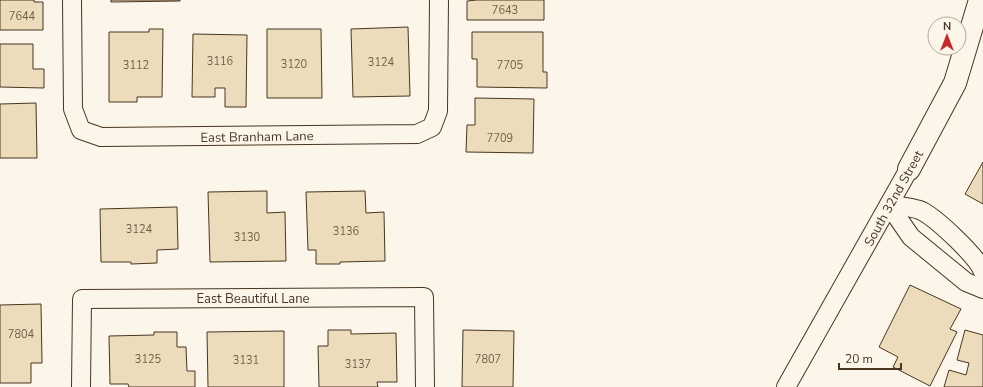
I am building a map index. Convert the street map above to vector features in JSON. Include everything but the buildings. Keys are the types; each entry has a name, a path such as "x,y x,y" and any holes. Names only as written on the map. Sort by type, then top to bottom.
{"street":[{"name":"East Branham Lane","path":"72,0 73,109 81,130 101,137 417,134 432,128 438,111 440,0"},
{"name":"South 32nd Street","path":"786,387 909,170 955,83 980,0"},
{"path":"889,205 922,211 959,242 981,265 983,272"},
{"path":"889,205 911,237 966,282 983,289"},
{"name":"East Beautiful Lane","path":"81,387 82,299 424,296 425,387"}]}
